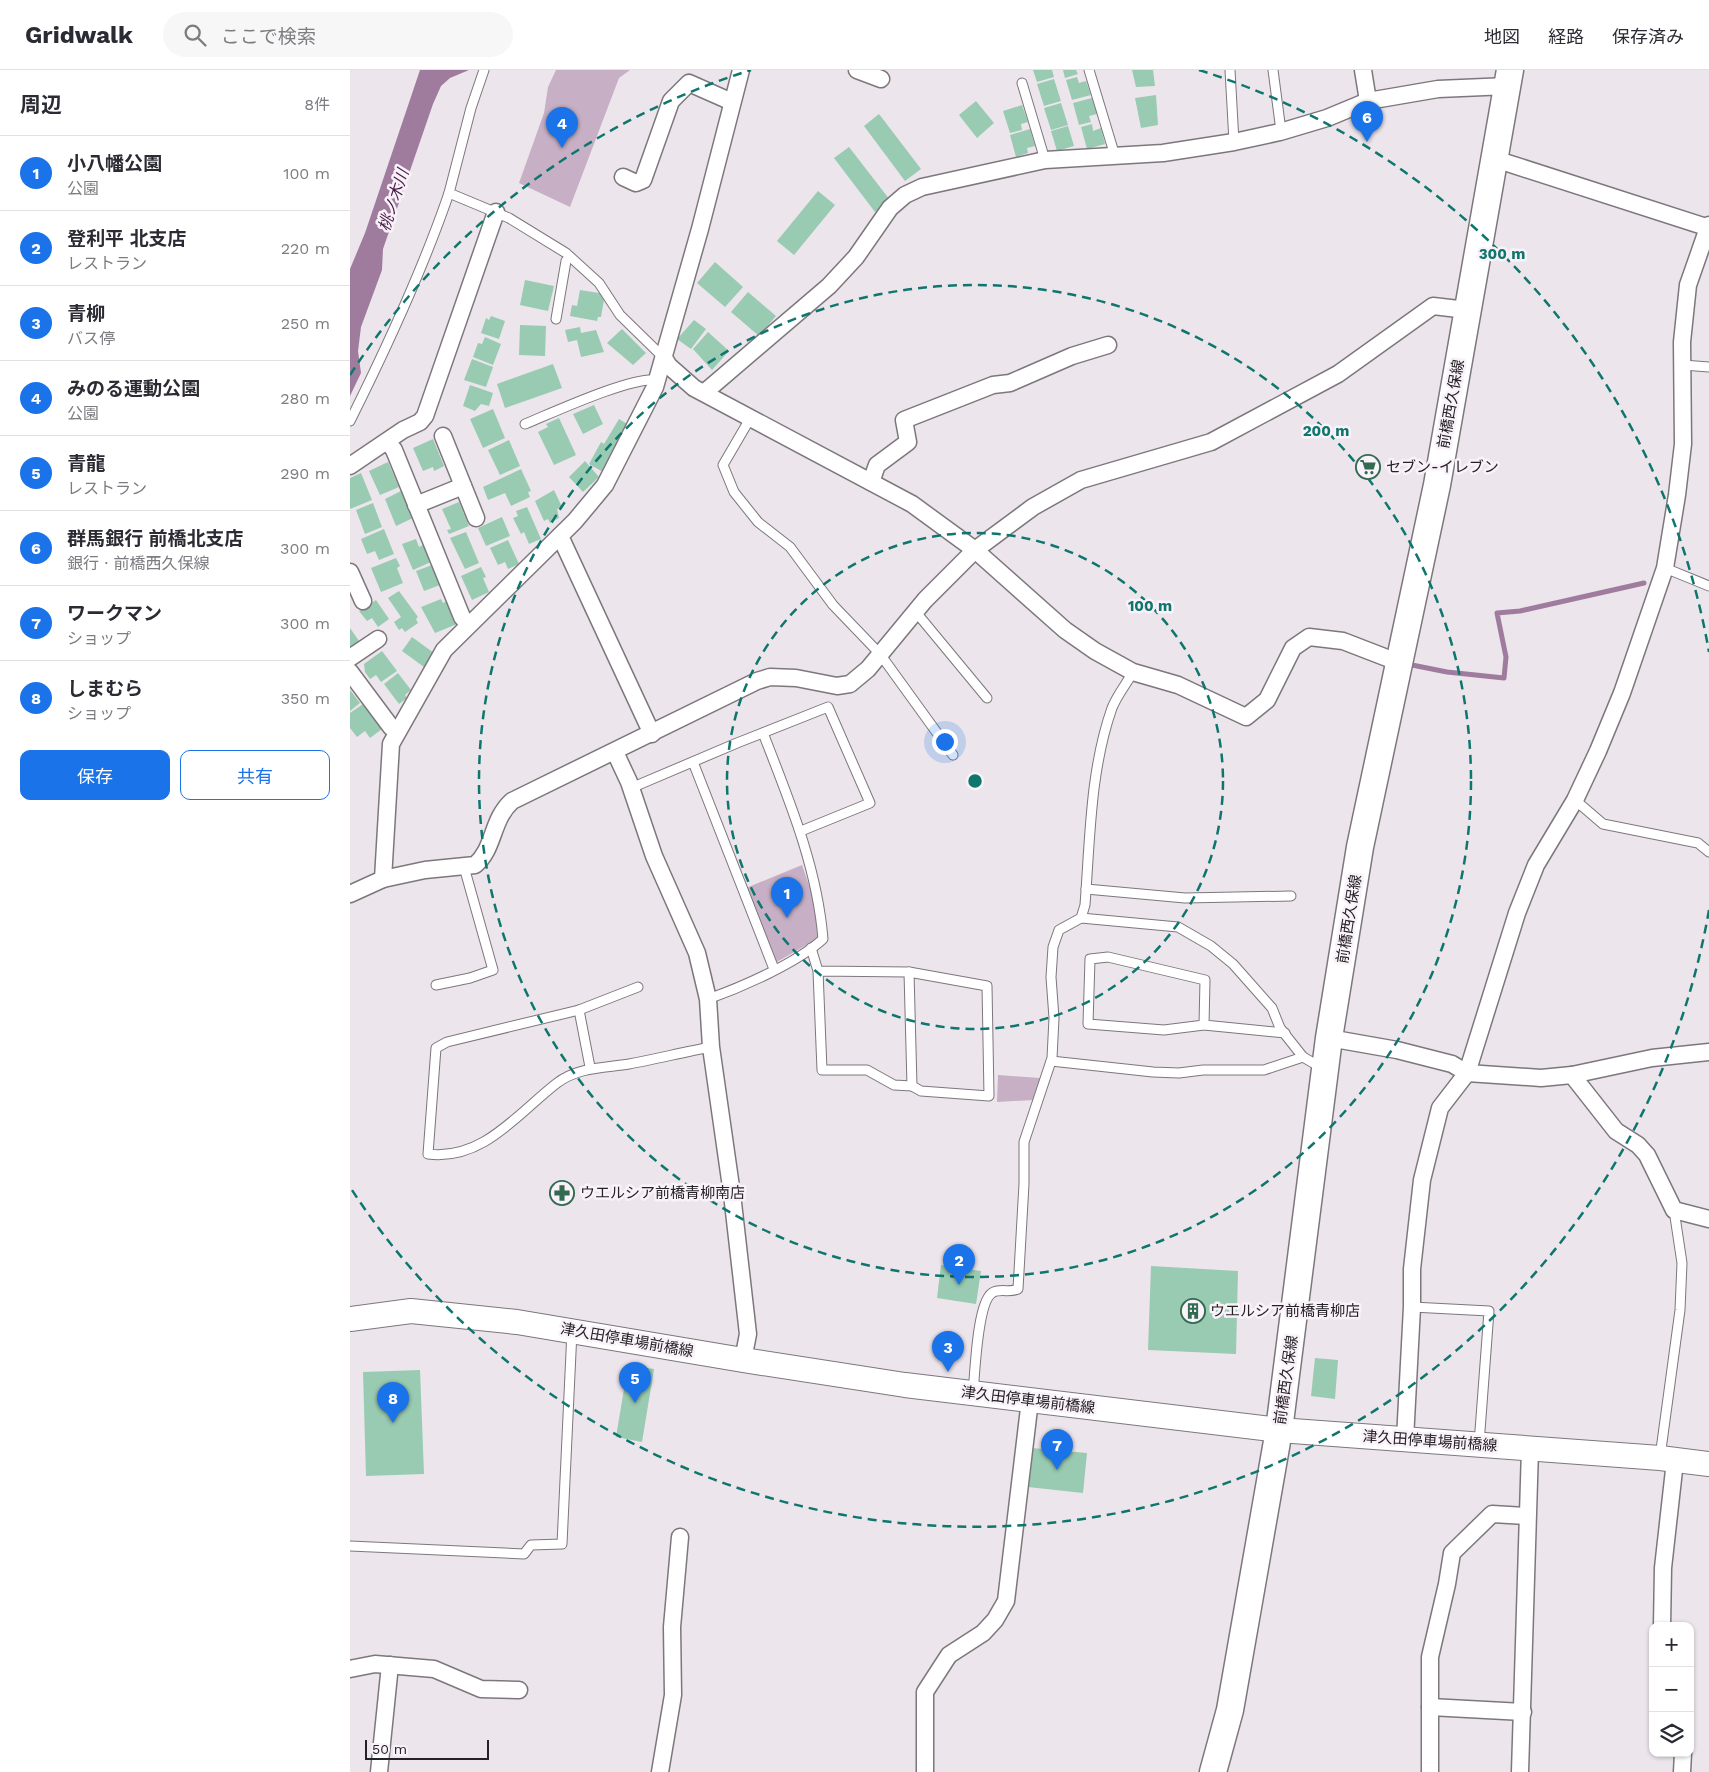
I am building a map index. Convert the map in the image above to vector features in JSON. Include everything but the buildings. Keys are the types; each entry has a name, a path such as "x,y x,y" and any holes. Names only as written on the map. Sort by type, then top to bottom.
{"main road":[{"name":"前橋西久保線","path":"1213,1772 1230,1710 1279,1430 1298,1289 1314,1063 1329,1038 1360,847 1437,486 1509,78"},
{"name":"津久田停車場前橋線","path":"350,1319 411,1311 517,1322 743,1360 973,1394 1279,1430 1709,1464"}],"street":[{"path":"384,879 391,744 398,731 444,650 468,624 560,536 605,484 657,380 741,70"},
{"path":"857,70 881,79"},
{"path":"1363,70 1368,101"},
{"path":"705,392 829,286 856,258 890,208 905,195 945,181 987,174 1045,160 1163,153 1234,142 1327,118 1368,101 1509,78"},
{"path":"623,177 636,183 643,180 671,101 690,83 732,102"},
{"path":"1405,1439 1412,1307 1412,1269 1422,1180 1440,1108 1467,1073 1517,913 1536,864 1575,800 1622,693 1665,568 1678,496 1683,444 1682,342 1688,285 1709,227 1495,159"},
{"path":"350,466 403,430 420,422 425,416 496,212"},
{"path":"350,894 384,879 425,870 464,867 476,864 484,854 500,813 512,801 757,681 770,677 796,678 837,686 850,684 868,669 915,611 975,550 1034,507 1081,480 1211,442 1338,374 1433,306 1467,310"},
{"path":"871,482 877,465 908,442 904,420 993,385 1010,383 1072,356 1108,345"},
{"path":"664,358 681,378 912,504 975,550 1065,630 1095,651 1134,672 1178,685 1246,717 1266,700 1293,648 1309,638 1342,641 1400,663"},
{"path":"443,436 476,518"},
{"path":"388,442 462,617 468,624"},
{"path":"416,505 463,486"},
{"path":"560,536 652,734"},
{"path":"350,572 363,601"},
{"path":"350,658 378,639"},
{"path":"350,672 391,727 398,731"},
{"path":"615,752 631,788 654,856 697,953 708,999 711,1047 732,1194 748,1334 743,1360"},
{"path":"1329,1038 1397,1050 1452,1064 1467,1073 1541,1078 1572,1075 1652,1058 1709,1052"},
{"path":"1572,1075 1616,1131 1638,1145 1648,1155 1674,1210 1709,1219"},
{"path":"925,1772 925,1692 949,1655 983,1633 996,1620 1006,1601 1030,1400"},
{"path":"1520,1772 1530,1449"},
{"path":"1662,1622 1667,1460"},
{"path":"1430,1772 1430,1658 1452,1553 1492,1514 1527,1516"},
{"path":"660,1772 673,1695 672,1626 680,1537"},
{"path":"350,1669 375,1664 434,1669 482,1689 519,1690"},
{"path":"379,1772 390,1665"},
{"path":"1430,1707 1523,1712"},
{"path":"1682,1772 1683,1757"}],"lane":[{"path":"350,421 398,325 426,257 449,193 471,108 484,70"},
{"path":"1089,70 1115,156"},
{"path":"1230,70 1234,142"},
{"path":"1273,70 1281,131"},
{"path":"1022,82 1045,160"},
{"path":"449,193 496,212 570,257 599,283 620,315 664,358"},
{"path":"556,319 566,262 570,257"},
{"path":"1683,366 1709,368"},
{"path":"525,424 590,397 646,380 657,380"},
{"path":"751,417 723,465 734,492 758,522 790,547 833,605 880,654 953,756"},
{"path":"1665,568 1709,586"},
{"path":"915,611 988,698"},
{"path":"1081,918 1085,905 1092,810 1101,746 1113,706 1134,672"},
{"path":"631,788 828,707 870,803 801,831"},
{"path":"708,999 742,987 811,948 823,939 818,895 801,831 763,733"},
{"path":"693,762 774,969"},
{"path":"1575,800 1603,824 1698,842 1709,852"},
{"path":"436,985 470,978 492,970 464,867"},
{"path":"1086,889 1185,898 1291,896"},
{"path":"973,1394 981,1318 987,1297 994,1291 1018,1290 1024,1184 1024,1142 1051,1061 1054,1018 1051,977 1053,947 1059,930 1081,918 1178,927 1211,946 1234,964 1272,1008 1285,1034 1314,1063"},
{"path":"811,948 818,971 822,1070 867,1070 894,1085 912,1086 920,1091 989,1096 987,986 909,972 818,971"},
{"path":"1204,1025 1205,980 1108,957 1090,959 1088,1024 1164,1030 1204,1025 1285,1034"},
{"path":"909,972 912,1086"},
{"path":"638,987 579,1010 456,1040 436,1048 428,1154 446,1156 484,1143 521,1116 558,1082 590,1067 628,1064 711,1047"},
{"path":"579,1010 590,1067"},
{"path":"1051,1061 1153,1072 1180,1073 1264,1070 1314,1063"},
{"path":"1667,1460 1680,1310 1682,1263 1674,1210"},
{"path":"1412,1307 1489,1311 1479,1445"},
{"path":"350,1546 524,1554 531,1546 562,1544 572,1331"}],"shaded area":[{"path":"556,70 630,70 619,78 570,207 519,183 544,113 548,87"},
{"path":"802,865 813,897 819,938 775,963 746,888"},
{"path":"998,1075 1040,1078 1034,1100 997,1102"}],"water":[{"name":"桃ノ木川","path":"420,70 469,70 450,78 441,86 433,104 383,249 382,270 361,327 358,351 361,373 350,396 350,269 365,233"}],"waterway":[{"path":"1407,664 1447,672 1504,678 1506,657 1497,613 1520,611 1644,583"}],"place":[{"name":"群馬銀行 前橋北支店","path":"1367,142"},
{"name":"みのる運動公園","path":"562,148"},
{"name":"セブン-イレブン","path":"1368,467"},
{"name":"小八幡公園","path":"787,918"},
{"name":"ウエルシア前橋青柳南店","path":"562,1193"},
{"name":"登利平 北支店","path":"959,1285"},
{"name":"ウエルシア前橋青柳店","path":"1193,1311"},
{"name":"青柳","path":"948,1372"},
{"name":"青龍","path":"635,1403"},
{"name":"しまむら","path":"393,1423"},
{"name":"ワークマン","path":"1057,1470"}]}
